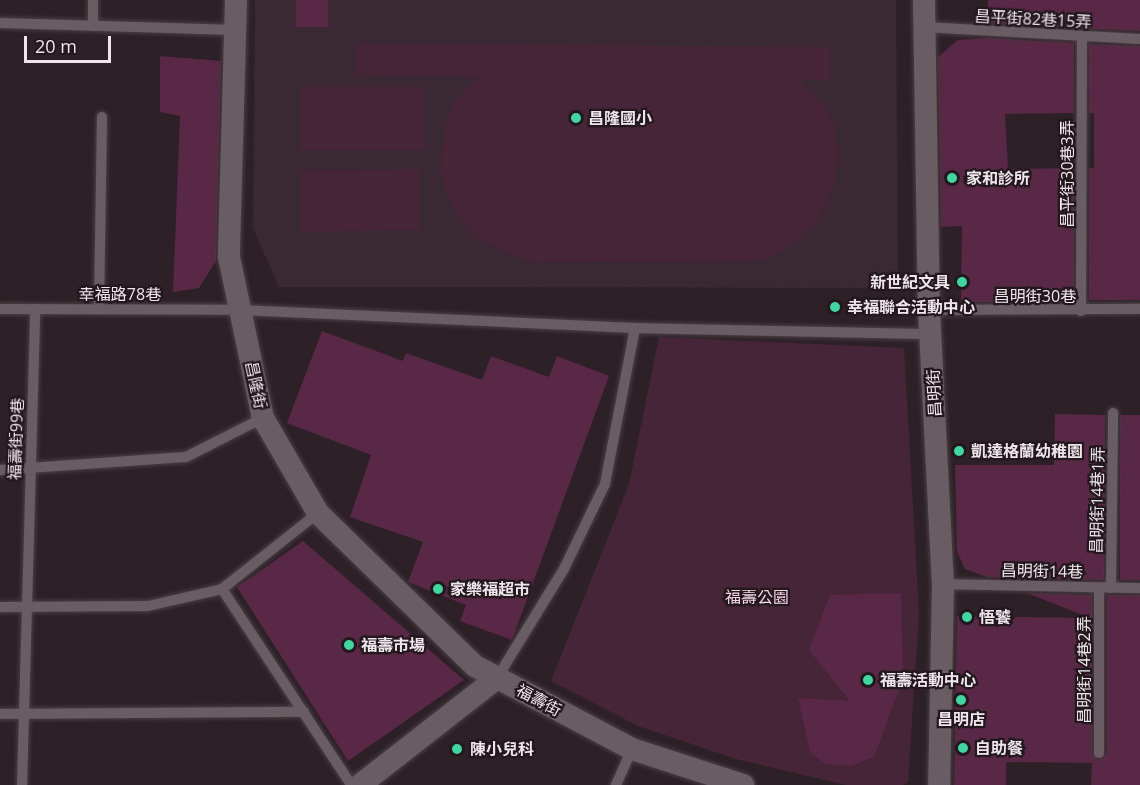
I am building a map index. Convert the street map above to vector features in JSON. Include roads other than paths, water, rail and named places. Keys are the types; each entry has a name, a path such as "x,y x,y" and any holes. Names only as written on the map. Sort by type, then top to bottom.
{"street":[{"name":"昌隆街","path":"236,0 230,257 263,418 318,513 475,666 497,678"},
{"name":"昌明街","path":"924,0 929,310 943,584 939,785"},
{"name":"福壽街","path":"360,785 497,678 632,749 729,783"}],"lane":[{"path":"93,0 93,26"},
{"path":"0,23 236,30"},
{"name":"昌平街82巷15弄","path":"924,27 1140,39"},
{"name":"昌平街30巷3弄","path":"1081,311 1082,37"},
{"path":"99,308 102,117"},
{"name":"幸福路78巷","path":"0,309 240,310 635,328 931,334"},
{"name":"福壽街99巷","path":"22,785 35,309"},
{"name":"昌明街30巷","path":"929,310 1140,309"},
{"path":"497,678 564,569 605,484 635,328"},
{"name":"昌明街14巷1弄","path":"1111,588 1113,413"},
{"path":"0,470 30,470 186,457 263,418"},
{"path":"0,607 148,606 222,589 318,513"},
{"name":"昌明街14巷","path":"943,584 1140,588"},
{"name":"昌明街14巷2弄","path":"1099,588 1099,753"},
{"path":"222,589 351,785"},
{"path":"0,714 304,712"},
{"path":"616,785 632,749"}],"place":[{"name":"昌隆國小","path":"576,118"},
{"name":"家和診所","path":"952,178"},
{"name":"新世紀文具","path":"962,282"},
{"name":"幸福聯合活動中心","path":"835,307"},
{"name":"凱達格蘭幼稚園","path":"959,451"},
{"name":"家樂福超市","path":"438,589"},
{"name":"悟饕","path":"967,617"},
{"name":"福壽市場","path":"349,645"},
{"name":"福壽活動中心","path":"868,680"},
{"name":"昌明店","path":"961,700"},
{"name":"自助餐","path":"963,748"},
{"name":"陳小兒科","path":"457,749"}],"park label":[{"name":"福壽公園","path":"757,597"}]}
